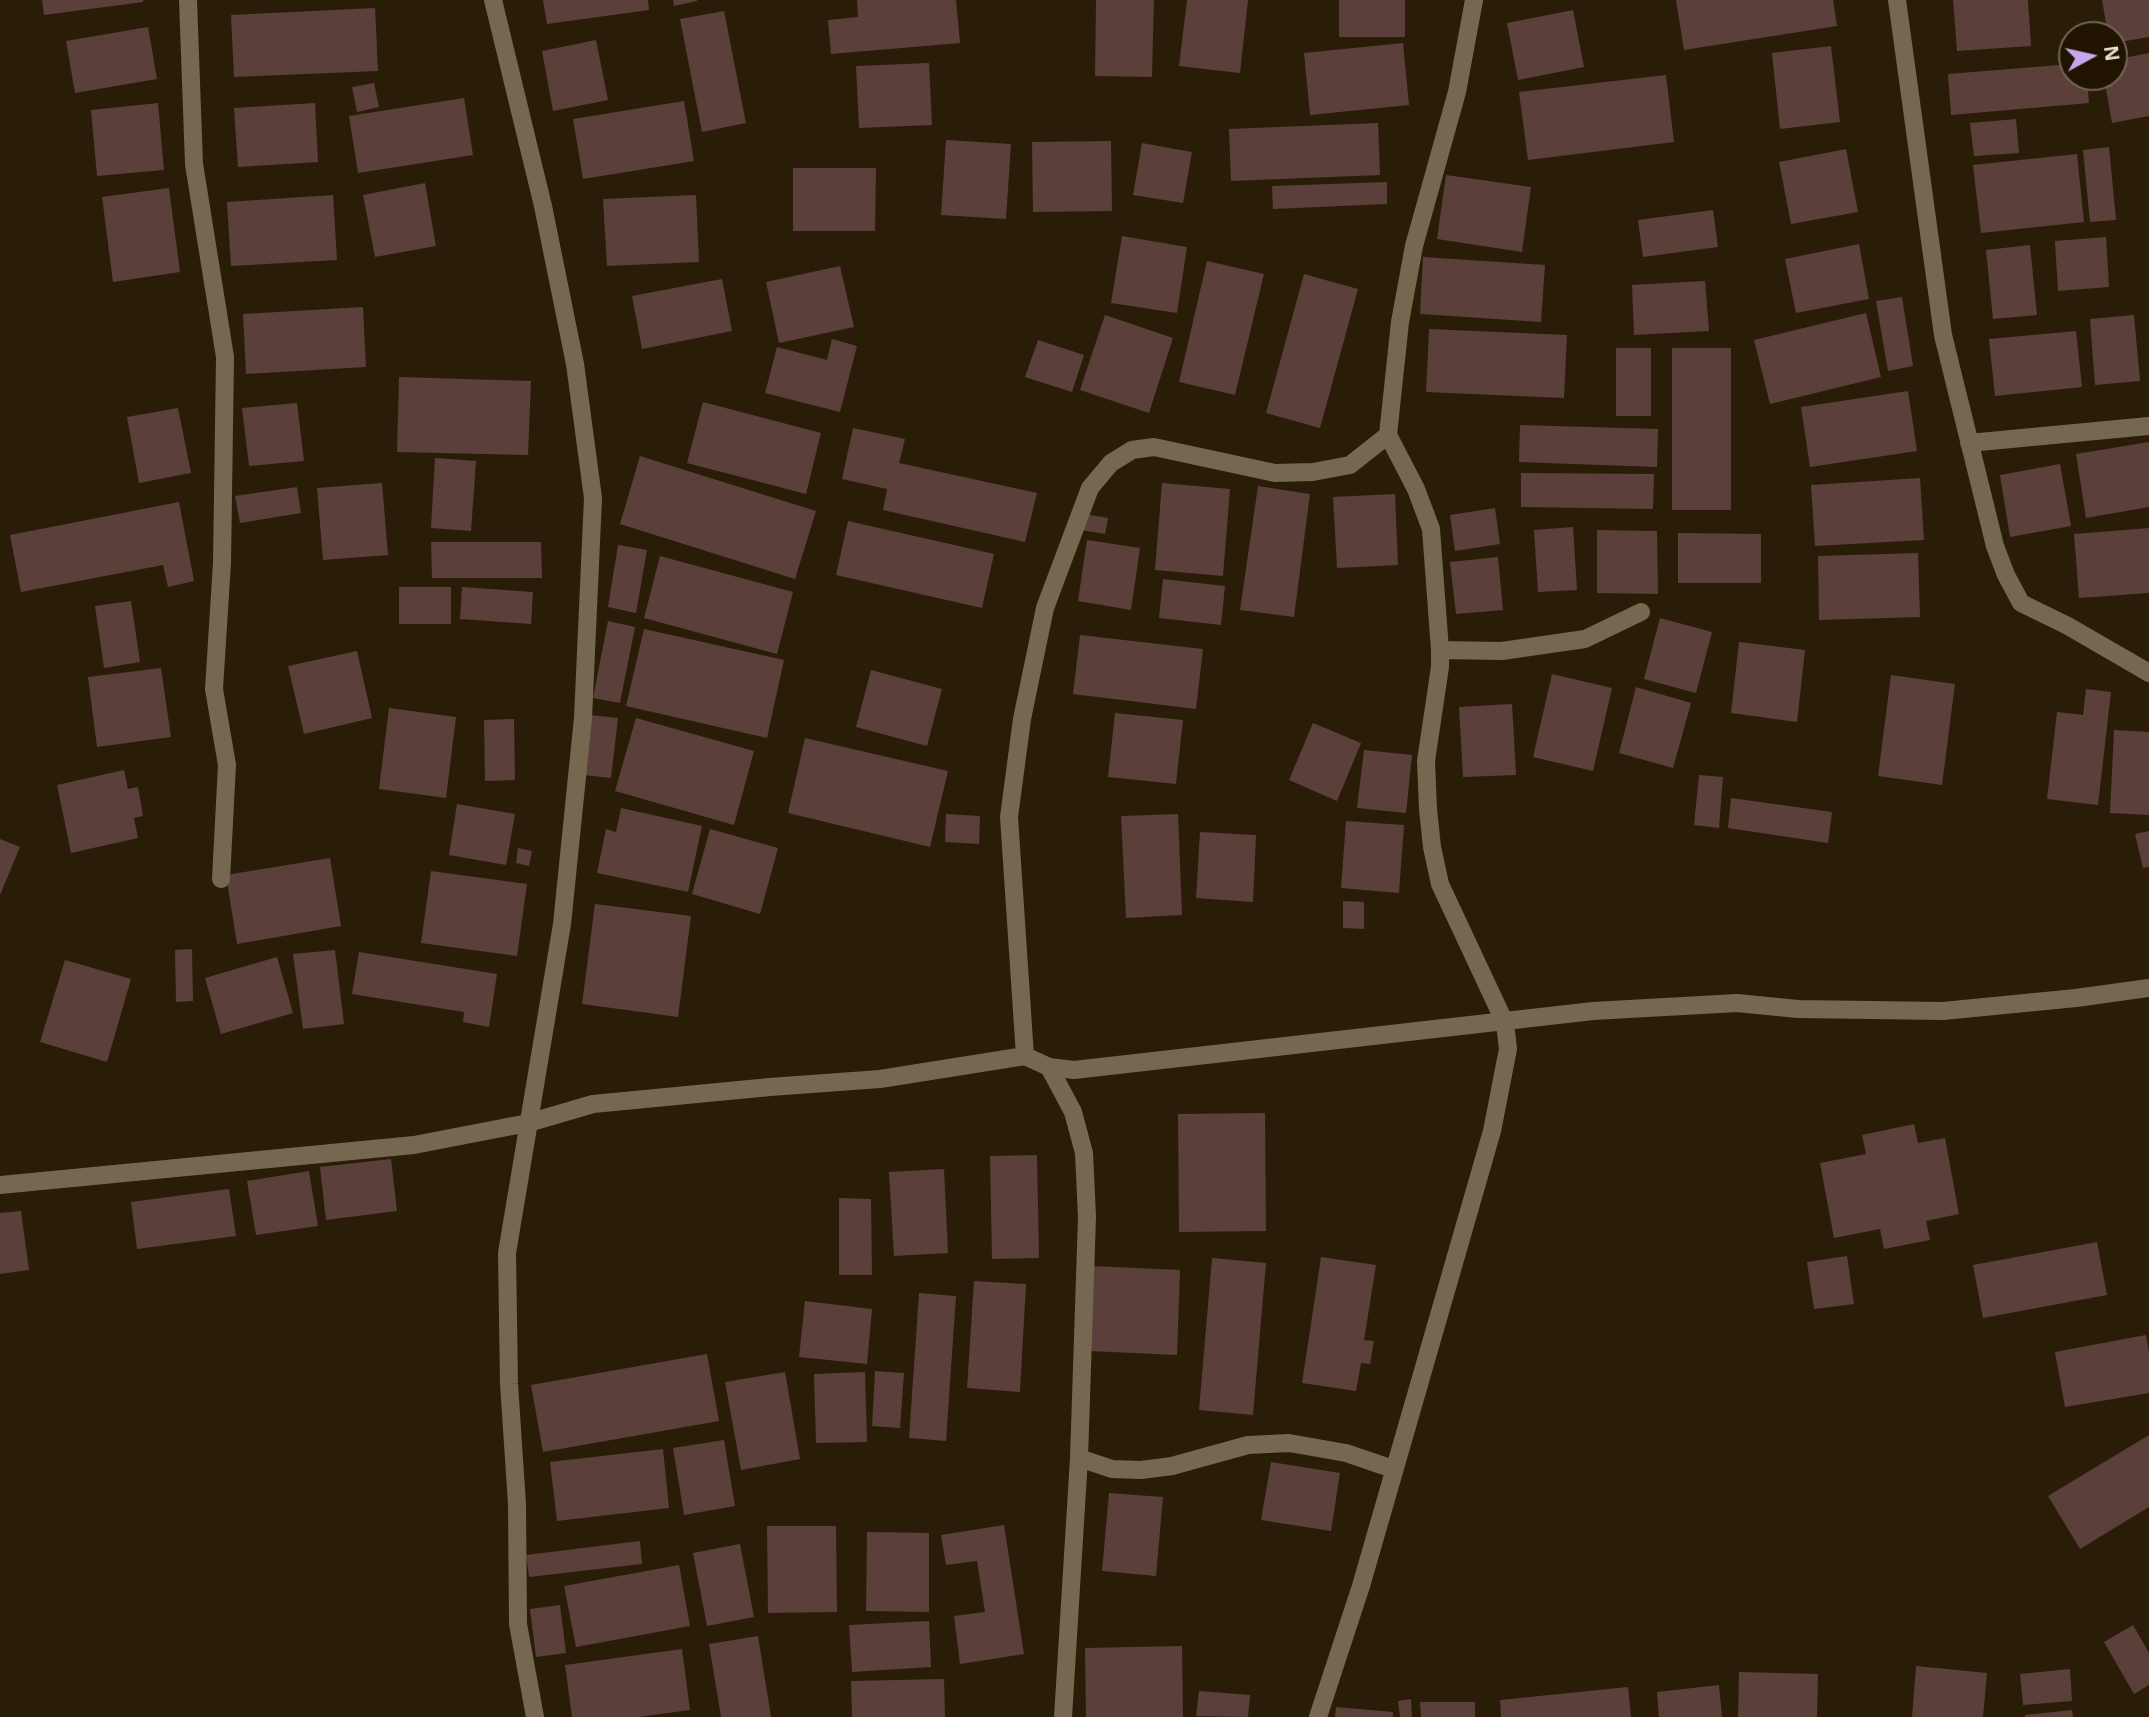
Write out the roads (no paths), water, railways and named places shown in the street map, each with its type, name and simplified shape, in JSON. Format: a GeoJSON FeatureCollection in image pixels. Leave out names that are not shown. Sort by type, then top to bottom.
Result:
{"type":"FeatureCollection","features":[{"type":"Feature","properties":{"kind":"street"},"geometry":{"type":"LineString","coordinates":[[188,0],[194,164],[225,357],[222,563],[214,689],[227,765],[221,879]]}},
{"type":"Feature","properties":{"kind":"street"},"geometry":{"type":"LineString","coordinates":[[493,0],[543,206],[573,351],[593,498],[583,718],[562,924],[507,1253],[519,1624],[535,1717]]}},
{"type":"Feature","properties":{"kind":"street"},"geometry":{"type":"LineString","coordinates":[[1318,1717],[1361,1586],[1492,1131],[1508,1049],[1505,1023],[1440,884],[1432,847],[1426,761],[1440,667],[1440,650],[1431,529],[1416,489],[1388,435],[1400,321],[1414,246],[1457,92],[1474,0]]}},
{"type":"Feature","properties":{"kind":"street"},"geometry":{"type":"LineString","coordinates":[[1897,0],[1943,335],[1995,546],[2021,603],[2068,626],[2149,673]]}},
{"type":"Feature","properties":{"kind":"street"},"geometry":{"type":"LineString","coordinates":[[1969,443],[2149,426]]}},
{"type":"Feature","properties":{"kind":"street"},"geometry":{"type":"LineString","coordinates":[[1025,1056],[1009,817],[1022,719],[1045,608],[1090,488],[1111,463],[1132,450],[1154,447],[1275,473],[1313,472],[1350,465],[1388,435]]}},
{"type":"Feature","properties":{"kind":"street"},"geometry":{"type":"LineString","coordinates":[[1440,650],[1502,651],[1585,639],[1641,612]]}},
{"type":"Feature","properties":{"kind":"street"},"geometry":{"type":"LineString","coordinates":[[0,1185],[414,1145],[528,1123],[593,1104],[880,1079],[1025,1056],[1049,1067],[1074,1070],[1593,1011],[1737,1003],[1798,1009],[1942,1011],[2149,988]]}},
{"type":"Feature","properties":{"kind":"street"},"geometry":{"type":"LineString","coordinates":[[1049,1067],[1073,1112],[1084,1153],[1087,1217],[1079,1458],[1063,1717]]}},
{"type":"Feature","properties":{"kind":"street"},"geometry":{"type":"LineString","coordinates":[[1079,1458],[1112,1469],[1141,1470],[1172,1466],[1248,1445],[1289,1443],[1346,1453],[1393,1469]]}}]}
